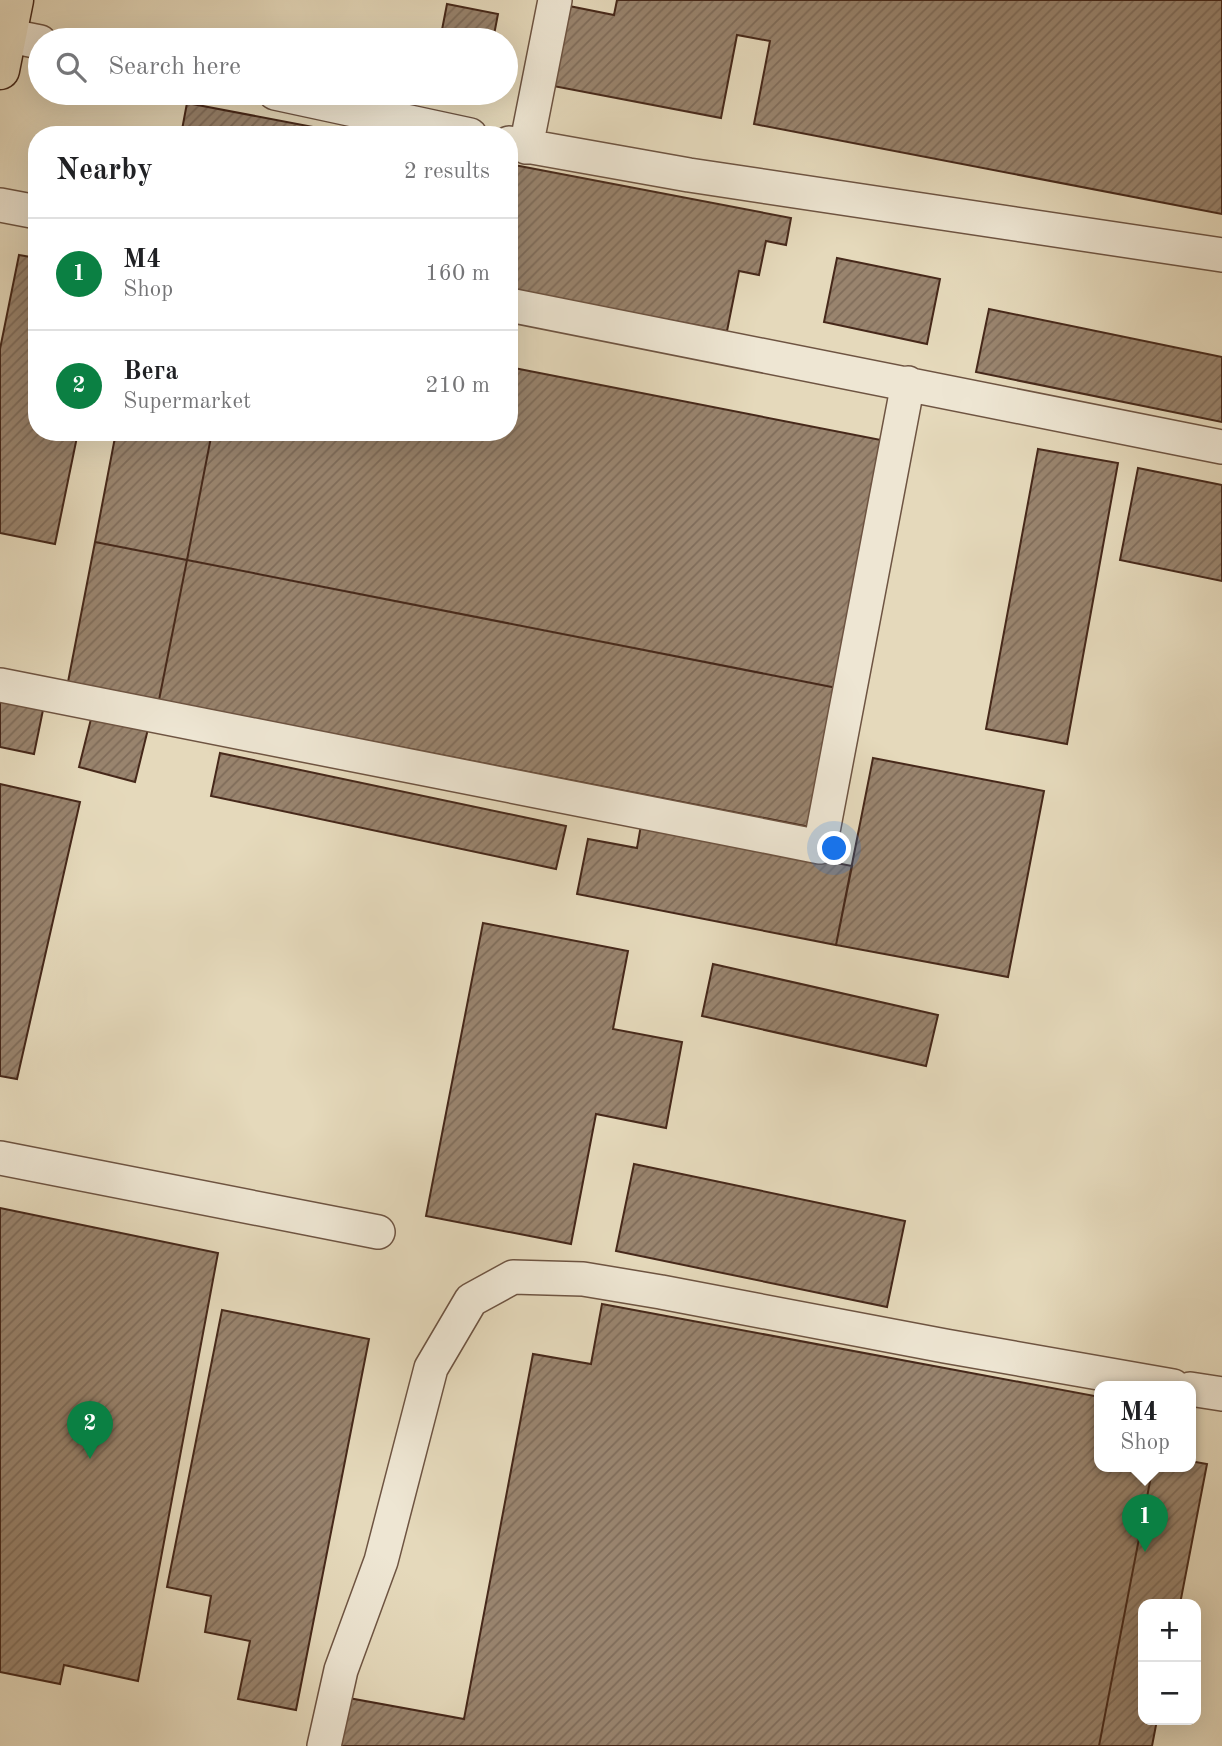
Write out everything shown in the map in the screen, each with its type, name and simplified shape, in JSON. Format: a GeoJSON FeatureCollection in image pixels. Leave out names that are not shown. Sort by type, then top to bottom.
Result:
{"type":"FeatureCollection","features":[{"type":"Feature","properties":{"kind":"lane"},"geometry":{"type":"LineString","coordinates":[[555,0],[518,145],[689,175],[1222,255]]}},
{"type":"Feature","properties":{"kind":"lane"},"geometry":{"type":"LineString","coordinates":[[331,105],[428,126]]}},
{"type":"Feature","properties":{"kind":"lane"},"geometry":{"type":"LineString","coordinates":[[0,205],[28,210]]}},
{"type":"Feature","properties":{"kind":"lane"},"geometry":{"type":"LineString","coordinates":[[518,307],[1222,447]]}},
{"type":"Feature","properties":{"kind":"lane"},"geometry":{"type":"LineString","coordinates":[[0,685],[820,847],[908,383]]}},
{"type":"Feature","properties":{"kind":"lane"},"geometry":{"type":"LineString","coordinates":[[0,1158],[378,1232]]}},
{"type":"Feature","properties":{"kind":"lane"},"geometry":{"type":"LineString","coordinates":[[324,1746],[341,1670],[381,1561],[431,1368],[471,1300],[513,1277],[583,1279],[1144,1381]]}},
{"type":"Feature","properties":{"kind":"lane"},"geometry":{"type":"LineString","coordinates":[[1196,1390],[1222,1394]]}},
{"type":"Feature","properties":{"kind":"building"},"geometry":{"type":"Polygon","coordinates":[[[617,0],[1222,0],[1222,214],[754,124],[770,41],[737,35],[721,118],[548,85],[564,5],[614,15],[617,0]]]}},
{"type":"Feature","properties":{"kind":"building"},"geometry":{"type":"Polygon","coordinates":[[[447,4],[498,14],[495,28],[442,28],[447,4]]]}},
{"type":"Feature","properties":{"kind":"building"},"geometry":{"type":"Polygon","coordinates":[[[187,105],[198,105],[308,126],[183,126],[187,105]]]}},
{"type":"Feature","properties":{"kind":"building"},"geometry":{"type":"Polygon","coordinates":[[[518,166],[791,218],[786,245],[766,241],[759,275],[739,271],[727,331],[518,292],[518,166]]]}},
{"type":"Feature","properties":{"kind":"building"},"geometry":{"type":"Polygon","coordinates":[[[19,255],[28,256],[28,441],[76,441],[55,544],[0,533],[0,349],[19,255]]]}},
{"type":"Feature","properties":{"kind":"building"},"geometry":{"type":"Polygon","coordinates":[[[837,258],[940,279],[927,344],[824,322],[837,258]]]}},
{"type":"Feature","properties":{"kind":"building"},"geometry":{"type":"Polygon","coordinates":[[[989,309],[1222,357],[1222,422],[976,372],[989,309]]]}},
{"type":"Feature","properties":{"kind":"building"},"geometry":{"type":"Polygon","coordinates":[[[518,369],[886,441],[837,688],[187,560],[210,441],[518,441],[518,369]]]}},
{"type":"Feature","properties":{"kind":"building"},"geometry":{"type":"Polygon","coordinates":[[[114,441],[210,441],[187,560],[95,542],[114,441]]]}},
{"type":"Feature","properties":{"kind":"building"},"geometry":{"type":"Polygon","coordinates":[[[1038,449],[1118,463],[1067,744],[986,729],[1038,449]]]}},
{"type":"Feature","properties":{"kind":"building"},"geometry":{"type":"Polygon","coordinates":[[[1138,468],[1222,485],[1222,581],[1120,560],[1138,468]]]}},
{"type":"Feature","properties":{"kind":"building"},"geometry":{"type":"Polygon","coordinates":[[[95,542],[187,560],[159,700],[68,682],[95,542]]]}},
{"type":"Feature","properties":{"kind":"building"},"geometry":{"type":"Polygon","coordinates":[[[187,560],[837,688],[810,827],[159,700],[187,560]]]}},
{"type":"Feature","properties":{"kind":"building"},"geometry":{"type":"Polygon","coordinates":[[[0,701],[43,710],[34,754],[0,747],[0,701]]]}},
{"type":"Feature","properties":{"kind":"building"},"geometry":{"type":"Polygon","coordinates":[[[92,715],[148,729],[135,782],[79,767],[92,715]]]}},
{"type":"Feature","properties":{"kind":"building"},"geometry":{"type":"Polygon","coordinates":[[[220,753],[566,826],[556,869],[211,796],[220,753]]]}},
{"type":"Feature","properties":{"kind":"building"},"geometry":{"type":"Polygon","coordinates":[[[873,758],[1044,791],[1008,977],[836,945],[873,758]]]}},
{"type":"Feature","properties":{"kind":"building"},"geometry":{"type":"Polygon","coordinates":[[[0,784],[80,802],[17,1079],[0,1076],[0,784]]]}},
{"type":"Feature","properties":{"kind":"building"},"geometry":{"type":"Polygon","coordinates":[[[641,825],[852,866],[836,945],[577,894],[588,839],[637,848],[641,825]]]}},
{"type":"Feature","properties":{"kind":"building"},"geometry":{"type":"Polygon","coordinates":[[[483,923],[628,951],[613,1029],[682,1042],[666,1128],[596,1114],[571,1244],[426,1216],[483,923]]]}},
{"type":"Feature","properties":{"kind":"building"},"geometry":{"type":"Polygon","coordinates":[[[713,964],[938,1015],[926,1066],[702,1016],[713,964]]]}},
{"type":"Feature","properties":{"kind":"building"},"geometry":{"type":"Polygon","coordinates":[[[634,1164],[905,1221],[887,1307],[616,1251],[634,1164]]]}},
{"type":"Feature","properties":{"kind":"building"},"geometry":{"type":"Polygon","coordinates":[[[0,1208],[218,1253],[138,1681],[64,1665],[60,1684],[0,1672],[0,1208]]]}},
{"type":"Feature","properties":{"kind":"building"},"geometry":{"type":"Polygon","coordinates":[[[602,1304],[1094,1396],[1094,1472],[1152,1472],[1099,1746],[334,1746],[343,1697],[464,1719],[533,1354],[591,1364],[602,1304]]]}},
{"type":"Feature","properties":{"kind":"building"},"geometry":{"type":"Polygon","coordinates":[[[222,1310],[369,1339],[296,1710],[238,1699],[250,1641],[205,1632],[211,1596],[167,1587],[222,1310]]]}},
{"type":"Feature","properties":{"kind":"building"},"geometry":{"type":"Polygon","coordinates":[[[1196,1462],[1207,1464],[1181,1599],[1138,1599],[1138,1725],[1156,1725],[1152,1746],[1099,1746],[1152,1472],[1196,1472],[1196,1462]]]}},
{"type":"Feature","properties":{"kind":"place","name":"Вега"},"geometry":{"type":"Point","coordinates":[90,1459]}},
{"type":"Feature","properties":{"kind":"place","name":"М4"},"geometry":{"type":"Point","coordinates":[1145,1552]}}]}
